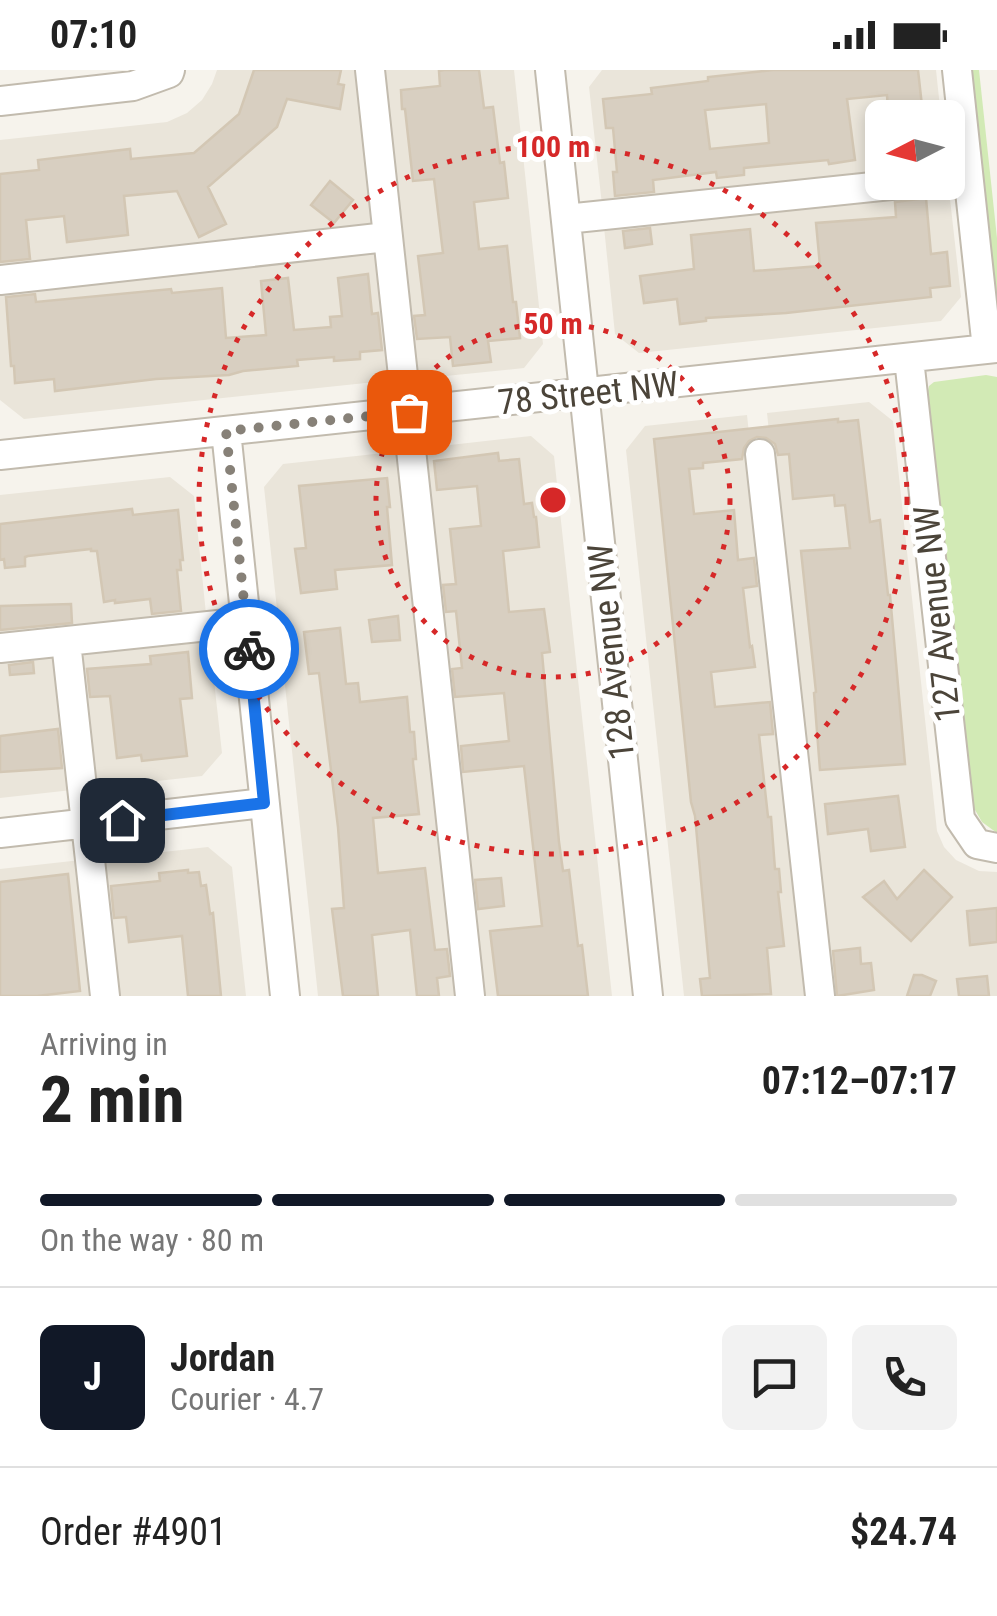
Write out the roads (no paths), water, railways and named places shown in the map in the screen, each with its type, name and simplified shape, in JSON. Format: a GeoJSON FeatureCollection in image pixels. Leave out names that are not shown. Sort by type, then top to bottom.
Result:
{"type":"FeatureCollection","features":[{"type":"Feature","properties":{"kind":"street"},"geometry":{"type":"LineString","coordinates":[[370,70],[470,996]]}},
{"type":"Feature","properties":{"kind":"street","name":"128 Avenue NW"},"geometry":{"type":"LineString","coordinates":[[550,70],[648,996]]}},
{"type":"Feature","properties":{"kind":"street"},"geometry":{"type":"LineString","coordinates":[[957,70],[957,100]]}},
{"type":"Feature","properties":{"kind":"street"},"geometry":{"type":"LineString","coordinates":[[0,101],[133,86],[170,71]]}},
{"type":"Feature","properties":{"kind":"street"},"geometry":{"type":"LineString","coordinates":[[566,219],[865,188]]}},
{"type":"Feature","properties":{"kind":"street"},"geometry":{"type":"LineString","coordinates":[[962,200],[992,349]]}},
{"type":"Feature","properties":{"kind":"street"},"geometry":{"type":"LineString","coordinates":[[0,280],[387,237]]}},
{"type":"Feature","properties":{"kind":"street","name":"78 Street NW"},"geometry":{"type":"LineString","coordinates":[[0,455],[992,349]]}},
{"type":"Feature","properties":{"kind":"street","name":"127 Avenue NW"},"geometry":{"type":"LineString","coordinates":[[909,359],[960,819],[977,844],[997,848]]}},
{"type":"Feature","properties":{"kind":"street"},"geometry":{"type":"LineString","coordinates":[[226,431],[284,996]]}},
{"type":"Feature","properties":{"kind":"street"},"geometry":{"type":"LineString","coordinates":[[760,454],[820,996]]}},
{"type":"Feature","properties":{"kind":"street"},"geometry":{"type":"LineString","coordinates":[[0,648],[246,622]]}},
{"type":"Feature","properties":{"kind":"street"},"geometry":{"type":"LineString","coordinates":[[66,642],[105,996]]}},
{"type":"Feature","properties":{"kind":"street"},"geometry":{"type":"LineString","coordinates":[[0,833],[264,803]]}}]}
